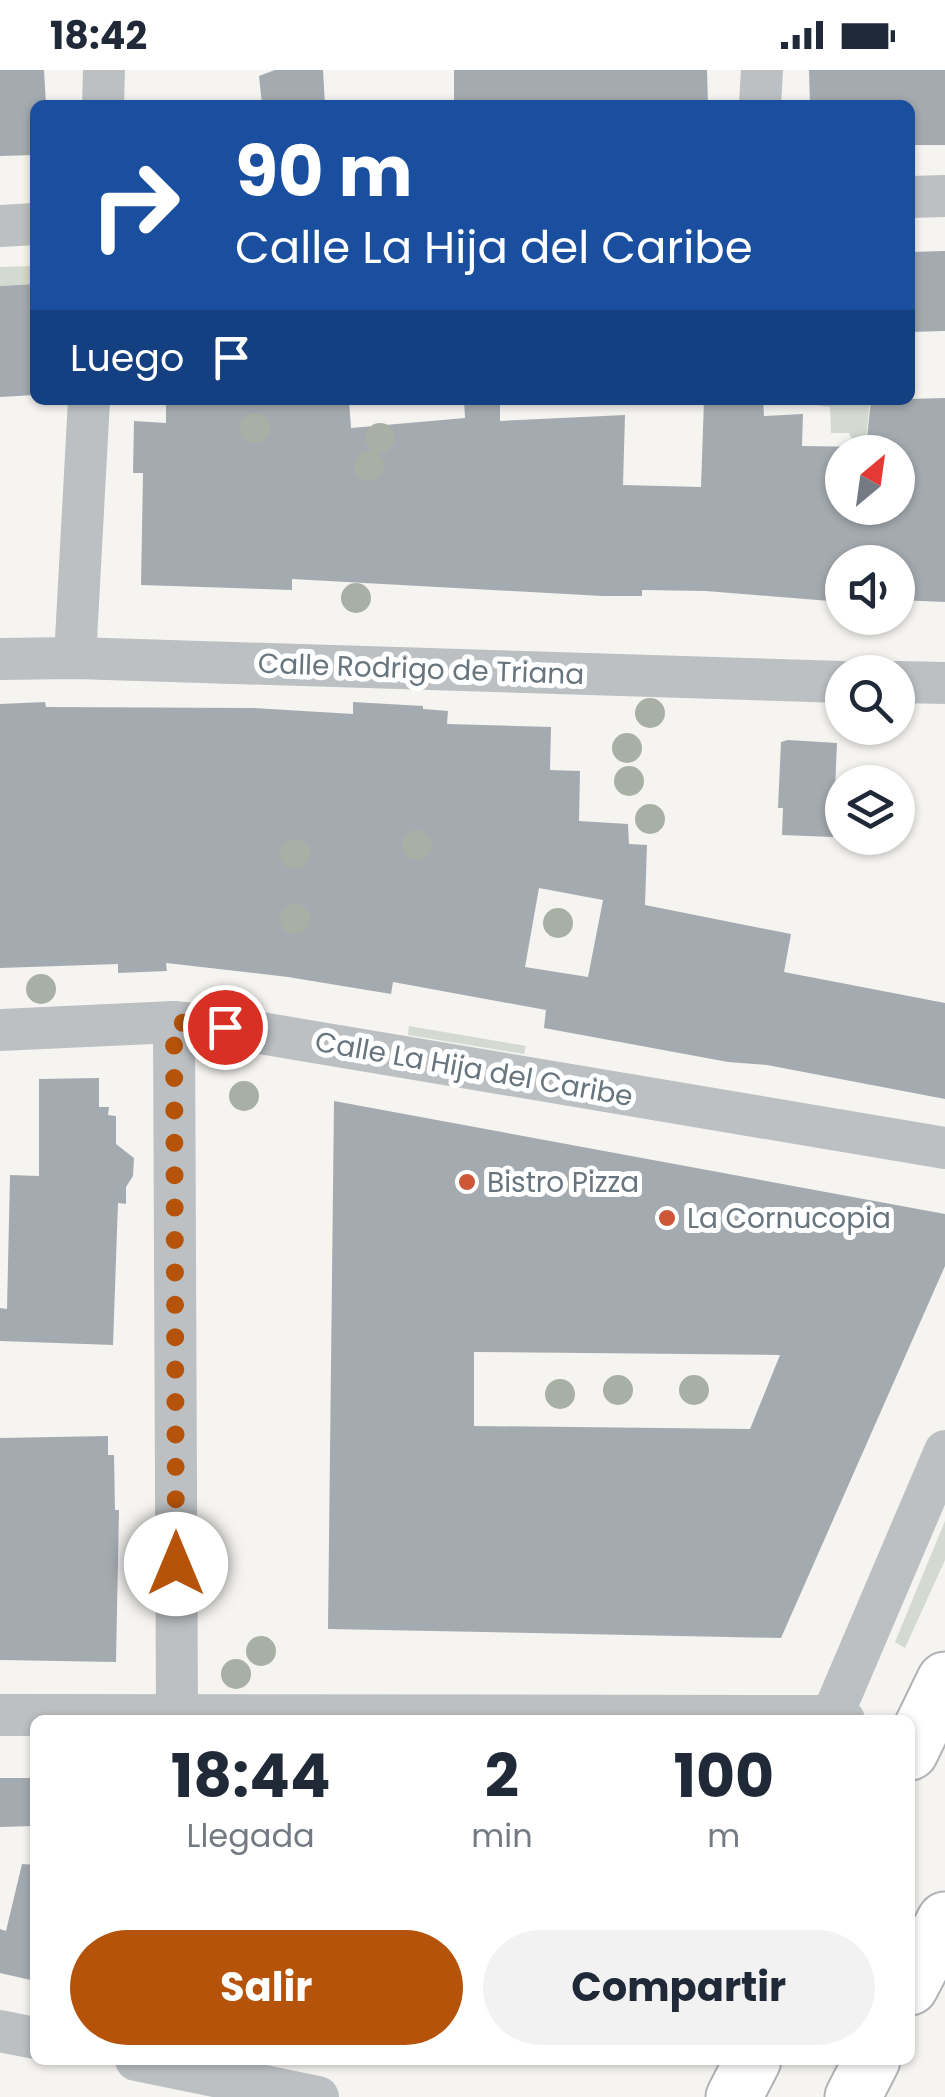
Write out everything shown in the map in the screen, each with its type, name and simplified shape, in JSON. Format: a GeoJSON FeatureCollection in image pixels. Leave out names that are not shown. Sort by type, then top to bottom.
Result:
{"type":"FeatureCollection","features":[{"type":"Feature","properties":{"kind":"main road"},"geometry":{"type":"LineString","coordinates":[[915,1739],[945,1680]]}},
{"type":"Feature","properties":{"kind":"main road"},"geometry":{"type":"LineString","coordinates":[[915,1977],[945,1920]]}},
{"type":"Feature","properties":{"kind":"main road"},"geometry":{"type":"LineString","coordinates":[[734,2097],[750,2065]]}},
{"type":"Feature","properties":{"kind":"main road"},"geometry":{"type":"LineString","coordinates":[[853,2097],[869,2065]]}},
{"type":"Feature","properties":{"kind":"street"},"geometry":{"type":"LineString","coordinates":[[103,100],[104,70]]}},
{"type":"Feature","properties":{"kind":"street"},"geometry":{"type":"LineString","coordinates":[[760,100],[762,70]]}},
{"type":"Feature","properties":{"kind":"street"},"geometry":{"type":"LineString","coordinates":[[915,197],[945,196]]}},
{"type":"Feature","properties":{"kind":"street"},"geometry":{"type":"LineString","coordinates":[[0,226],[30,224]]}},
{"type":"Feature","properties":{"kind":"street"},"geometry":{"type":"LineString","coordinates":[[75,658],[89,405]]}},
{"type":"Feature","properties":{"kind":"street","name":"Calle Rodrigo de Triana"},"geometry":{"type":"LineString","coordinates":[[0,659],[75,658],[825,681]]}},
{"type":"Feature","properties":{"kind":"street"},"geometry":{"type":"LineString","coordinates":[[915,682],[945,683]]}},
{"type":"Feature","properties":{"kind":"street"},"geometry":{"type":"LineString","coordinates":[[174,1022],[177,1715]]}},
{"type":"Feature","properties":{"kind":"street","name":"Calle La Hija del Caribe"},"geometry":{"type":"LineString","coordinates":[[0,1030],[174,1022],[225,1027],[945,1148]]}},
{"type":"Feature","properties":{"kind":"street"},"geometry":{"type":"LineString","coordinates":[[839,1715],[945,1452]]}},
{"type":"Feature","properties":{"kind":"street"},"geometry":{"type":"LineString","coordinates":[[0,1715],[30,1715]]}},
{"type":"Feature","properties":{"kind":"street"},"geometry":{"type":"LineString","coordinates":[[0,2031],[30,2037]]}},
{"type":"Feature","properties":{"kind":"street"},"geometry":{"type":"LineString","coordinates":[[161,2065],[318,2097]]}},
{"type":"Feature","properties":{"kind":"shaded area"},"geometry":{"type":"Polygon","coordinates":[[[30,266],[30,284],[0,286],[0,267],[30,266]]]}},
{"type":"Feature","properties":{"kind":"shaded area"},"geometry":{"type":"Polygon","coordinates":[[[815,405],[870,405],[866,435],[831,433],[830,407],[815,405]]]}},
{"type":"Feature","properties":{"kind":"shaded area"},"geometry":{"type":"Polygon","coordinates":[[[409,1026],[526,1046],[524,1054],[408,1035],[409,1026]]]}},
{"type":"Feature","properties":{"kind":"shaded area"},"geometry":{"type":"Polygon","coordinates":[[[945,1521],[945,1560],[905,1648],[895,1642],[945,1521]]]}},
{"type":"Feature","properties":{"kind":"building"},"geometry":{"type":"Polygon","coordinates":[[[0,70],[44,70],[46,100],[30,100],[30,155],[0,156],[0,70]]]}},
{"type":"Feature","properties":{"kind":"building"},"geometry":{"type":"Polygon","coordinates":[[[275,70],[323,70],[325,100],[261,100],[259,76],[275,70]]]}},
{"type":"Feature","properties":{"kind":"building"},"geometry":{"type":"Polygon","coordinates":[[[454,70],[707,70],[708,100],[454,100],[454,70]]]}},
{"type":"Feature","properties":{"kind":"building"},"geometry":{"type":"Polygon","coordinates":[[[809,70],[945,70],[945,145],[915,145],[915,100],[810,100],[809,70]]]}},
{"type":"Feature","properties":{"kind":"building"},"geometry":{"type":"Polygon","coordinates":[[[945,251],[945,331],[915,332],[915,252],[945,251]]]}},
{"type":"Feature","properties":{"kind":"building"},"geometry":{"type":"Polygon","coordinates":[[[30,284],[30,395],[0,397],[0,286],[30,284]]]}},
{"type":"Feature","properties":{"kind":"building"},"geometry":{"type":"Polygon","coordinates":[[[945,398],[945,602],[915,601],[915,545],[825,545],[825,601],[706,591],[642,590],[642,596],[602,596],[292,579],[292,590],[141,585],[143,473],[133,473],[134,421],[166,423],[166,405],[349,405],[351,428],[465,418],[464,405],[500,405],[500,421],[625,415],[623,485],[701,487],[704,405],[763,405],[764,416],[803,414],[802,446],[825,446],[825,525],[915,525],[915,435],[867,435],[870,405],[915,405],[915,399],[945,398]]]}},
{"type":"Feature","properties":{"kind":"building"},"geometry":{"type":"Polygon","coordinates":[[[45,702],[46,707],[254,708],[353,714],[353,702],[448,711],[447,724],[551,727],[550,770],[580,771],[579,821],[628,824],[629,844],[647,845],[645,905],[791,934],[784,972],[945,1003],[945,1099],[544,1028],[546,1010],[393,982],[391,994],[166,963],[167,971],[118,973],[118,964],[0,968],[0,704],[45,702]],[[539,888],[525,967],[588,977],[603,900],[539,888]]]}},
{"type":"Feature","properties":{"kind":"building"},"geometry":{"type":"Polygon","coordinates":[[[781,742],[837,745],[836,765],[825,765],[825,837],[782,835],[783,808],[778,808],[781,742]]]}},
{"type":"Feature","properties":{"kind":"building"},"geometry":{"type":"Polygon","coordinates":[[[99,1078],[99,1107],[109,1107],[108,1115],[116,1116],[116,1144],[134,1158],[126,1204],[118,1203],[113,1345],[0,1341],[0,1308],[7,1309],[10,1175],[39,1176],[39,1079],[99,1078]]]}},
{"type":"Feature","properties":{"kind":"building"},"geometry":{"type":"Polygon","coordinates":[[[334,1101],[945,1214],[945,1266],[781,1638],[328,1629],[334,1101]],[[474,1352],[474,1426],[750,1429],[780,1355],[474,1352]]]}},
{"type":"Feature","properties":{"kind":"building"},"geometry":{"type":"Polygon","coordinates":[[[108,1436],[108,1455],[114,1455],[115,1510],[119,1510],[116,1662],[0,1660],[0,1438],[108,1436]]]}},
{"type":"Feature","properties":{"kind":"building"},"geometry":{"type":"Polygon","coordinates":[[[0,1778],[30,1778],[30,1826],[0,1827],[0,1778]]]}},
{"type":"Feature","properties":{"kind":"building"},"geometry":{"type":"Polygon","coordinates":[[[22,1864],[30,1865],[30,1980],[0,1973],[0,1929],[6,1931],[22,1864]]]}},
{"type":"Feature","properties":{"kind":"place","name":"Bistro Pizza"},"geometry":{"type":"Point","coordinates":[467,1182]}},
{"type":"Feature","properties":{"kind":"place","name":"La Cornucopia"},"geometry":{"type":"Point","coordinates":[667,1218]}},
{"type":"Feature","properties":{"kind":"route"},"geometry":{"type":"LineString","coordinates":[[176,1564],[174,1022],[225,1027]]}}]}
